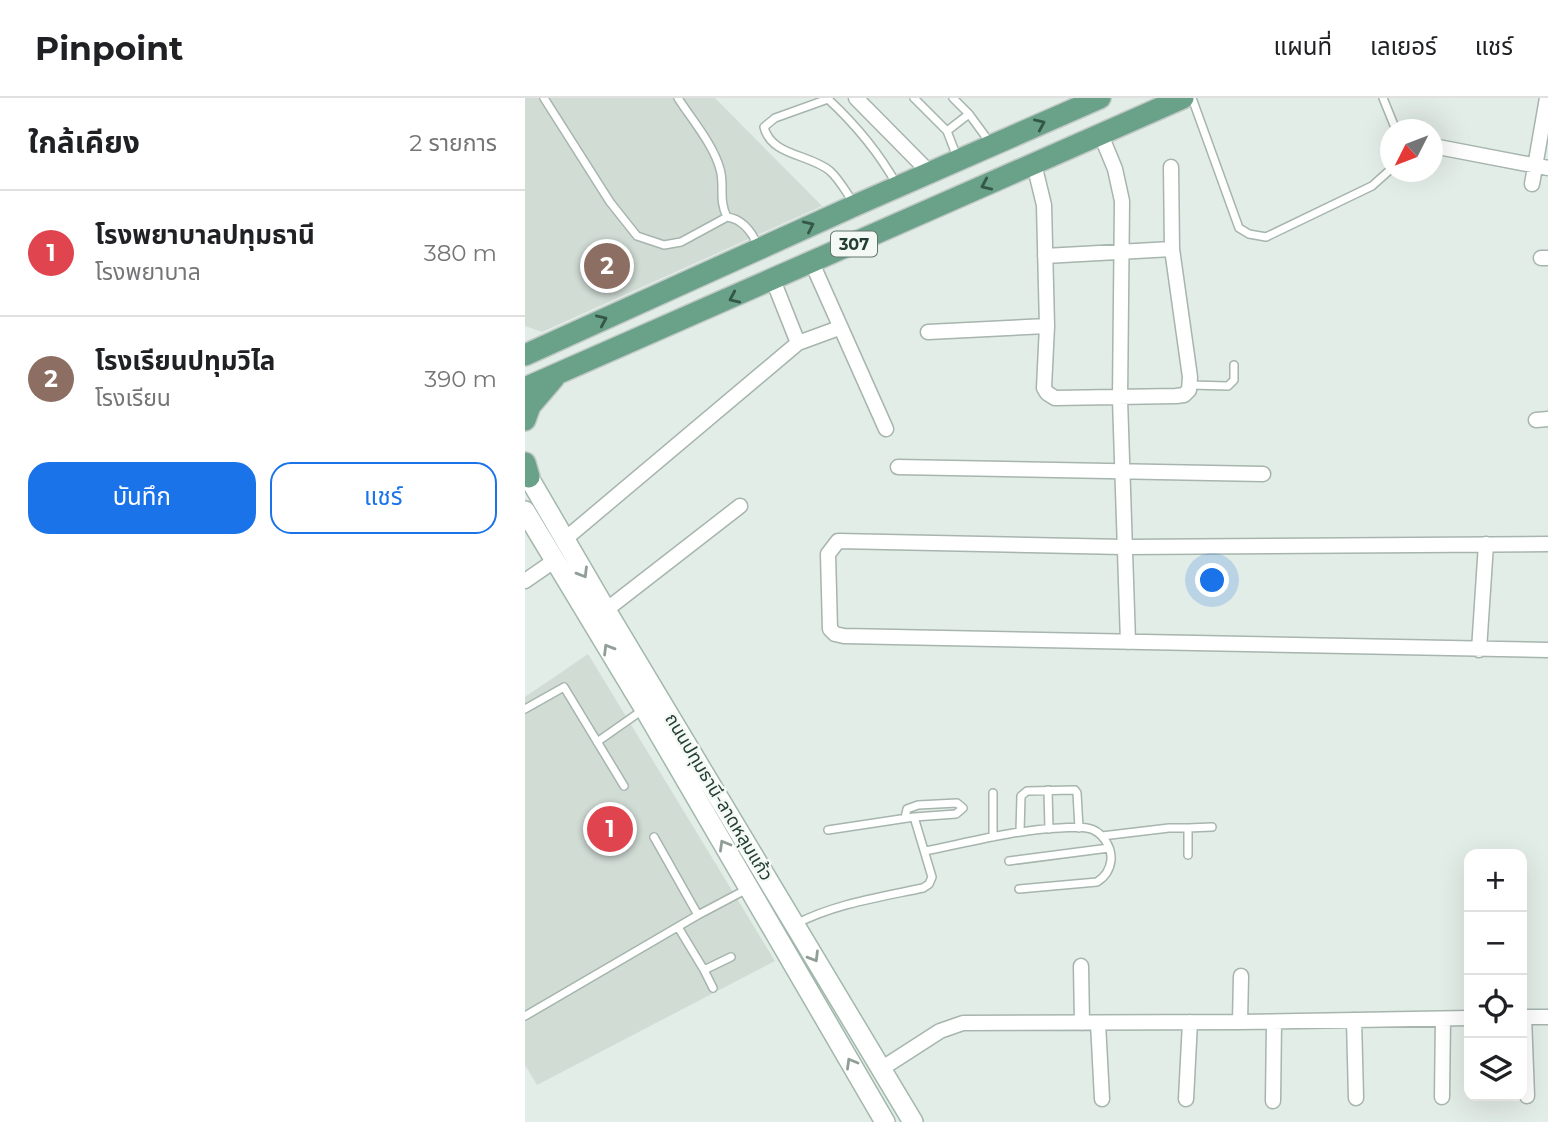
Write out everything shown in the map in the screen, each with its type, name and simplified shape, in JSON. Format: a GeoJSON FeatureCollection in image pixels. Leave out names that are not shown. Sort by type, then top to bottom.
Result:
{"type":"FeatureCollection","features":[{"type":"Feature","properties":{"kind":"main road","name":"307"},"geometry":{"type":"LineString","coordinates":[[530,350],[1100,98]]}},
{"type":"Feature","properties":{"kind":"main road","name":"307"},"geometry":{"type":"LineString","coordinates":[[525,388],[1183,98]]}},
{"type":"Feature","properties":{"kind":"main road"},"geometry":{"type":"LineString","coordinates":[[525,420],[530,406],[556,376]]}},
{"type":"Feature","properties":{"kind":"main road","name":"ถนนปทุมธานี-ลาดหลุมแก้ว"},"geometry":{"type":"LineString","coordinates":[[526,470],[564,540],[913,1122]]}},
{"type":"Feature","properties":{"kind":"main road","name":"ถนนปทุมธานี-ลาดหลุมแก้ว"},"geometry":{"type":"LineString","coordinates":[[525,512],[644,708],[885,1122]]}},
{"type":"Feature","properties":{"kind":"street"},"geometry":{"type":"LineString","coordinates":[[856,98],[930,173]]}},
{"type":"Feature","properties":{"kind":"street"},"geometry":{"type":"LineString","coordinates":[[1532,184],[1541,167],[1547,98]]}},
{"type":"Feature","properties":{"kind":"street"},"geometry":{"type":"LineString","coordinates":[[1101,135],[1115,169],[1122,201],[1121,398],[1128,642]]}},
{"type":"Feature","properties":{"kind":"street"},"geometry":{"type":"LineString","coordinates":[[1443,148],[1541,167]]}},
{"type":"Feature","properties":{"kind":"street"},"geometry":{"type":"LineString","coordinates":[[1034,164],[1044,205],[1047,326],[1044,388],[1055,397],[1184,396],[1190,385],[1172,249],[1171,167]]}},
{"type":"Feature","properties":{"kind":"street"},"geometry":{"type":"LineString","coordinates":[[1045,256],[1172,249]]}},
{"type":"Feature","properties":{"kind":"street"},"geometry":{"type":"LineString","coordinates":[[812,263],[886,429]]}},
{"type":"Feature","properties":{"kind":"street"},"geometry":{"type":"LineString","coordinates":[[773,280],[798,342]]}},
{"type":"Feature","properties":{"kind":"street"},"geometry":{"type":"LineString","coordinates":[[928,332],[1047,326]]}},
{"type":"Feature","properties":{"kind":"street"},"geometry":{"type":"LineString","coordinates":[[564,540],[798,342],[839,328]]}},
{"type":"Feature","properties":{"kind":"street"},"geometry":{"type":"LineString","coordinates":[[898,467],[1263,474]]}},
{"type":"Feature","properties":{"kind":"street"},"geometry":{"type":"LineString","coordinates":[[606,610],[740,506]]}},
{"type":"Feature","properties":{"kind":"street"},"geometry":{"type":"LineString","coordinates":[[1548,544],[1124,547],[838,541],[828,554],[830,629],[843,636],[1548,650]]}},
{"type":"Feature","properties":{"kind":"street"},"geometry":{"type":"LineString","coordinates":[[1479,650],[1486,544]]}},
{"type":"Feature","properties":{"kind":"street"},"geometry":{"type":"LineString","coordinates":[[525,580],[554,561]]}},
{"type":"Feature","properties":{"kind":"street"},"geometry":{"type":"LineString","coordinates":[[1081,966],[1082,1023]]}},
{"type":"Feature","properties":{"kind":"street"},"geometry":{"type":"LineString","coordinates":[[1240,1023],[1241,976]]}},
{"type":"Feature","properties":{"kind":"street"},"geometry":{"type":"LineString","coordinates":[[1527,1017],[1548,1017]]}},
{"type":"Feature","properties":{"kind":"street"},"geometry":{"type":"LineString","coordinates":[[881,1069],[940,1031],[963,1023],[1240,1023],[1464,1018]]}},
{"type":"Feature","properties":{"kind":"street"},"geometry":{"type":"LineString","coordinates":[[1442,1097],[1443,1019]]}},
{"type":"Feature","properties":{"kind":"street"},"geometry":{"type":"LineString","coordinates":[[1354,1020],[1356,1098]]}},
{"type":"Feature","properties":{"kind":"street"},"geometry":{"type":"LineString","coordinates":[[1273,1101],[1274,1022]]}},
{"type":"Feature","properties":{"kind":"street"},"geometry":{"type":"LineString","coordinates":[[1098,1023],[1102,1099]]}},
{"type":"Feature","properties":{"kind":"street"},"geometry":{"type":"LineString","coordinates":[[1186,1099],[1191,1023]]}},
{"type":"Feature","properties":{"kind":"lane"},"geometry":{"type":"LineString","coordinates":[[544,98],[610,202],[637,236],[664,245],[681,242],[727,217],[734,218],[749,229],[759,250]]}},
{"type":"Feature","properties":{"kind":"lane"},"geometry":{"type":"LineString","coordinates":[[678,98],[716,156],[722,173],[721,206],[727,217]]}},
{"type":"Feature","properties":{"kind":"lane"},"geometry":{"type":"LineString","coordinates":[[914,98],[947,131],[958,161]]}},
{"type":"Feature","properties":{"kind":"lane"},"geometry":{"type":"LineString","coordinates":[[953,98],[969,114],[992,146]]}},
{"type":"Feature","properties":{"kind":"lane"},"geometry":{"type":"LineString","coordinates":[[1192,98],[1238,228],[1249,234],[1266,237],[1346,200],[1380,179]]}},
{"type":"Feature","properties":{"kind":"lane"},"geometry":{"type":"LineString","coordinates":[[1383,98],[1392,119]]}},
{"type":"Feature","properties":{"kind":"lane"},"geometry":{"type":"LineString","coordinates":[[856,205],[831,172],[815,161],[781,149],[766,136],[764,127],[775,118],[828,99],[857,126],[898,187]]}},
{"type":"Feature","properties":{"kind":"lane"},"geometry":{"type":"LineString","coordinates":[[947,131],[969,114]]}},
{"type":"Feature","properties":{"kind":"lane"},"geometry":{"type":"LineString","coordinates":[[1190,385],[1228,386],[1234,380],[1234,365]]}},
{"type":"Feature","properties":{"kind":"lane"},"geometry":{"type":"LineString","coordinates":[[525,709],[564,687],[624,786]]}},
{"type":"Feature","properties":{"kind":"lane"},"geometry":{"type":"LineString","coordinates":[[597,742],[644,708]]}},
{"type":"Feature","properties":{"kind":"lane"},"geometry":{"type":"LineString","coordinates":[[1020,831],[1023,793],[1048,790],[1070,789],[1076,792],[1079,828]]}},
{"type":"Feature","properties":{"kind":"lane"},"geometry":{"type":"LineString","coordinates":[[1048,790],[1049,829]]}},
{"type":"Feature","properties":{"kind":"lane"},"geometry":{"type":"LineString","coordinates":[[993,793],[993,837]]}},
{"type":"Feature","properties":{"kind":"lane"},"geometry":{"type":"LineString","coordinates":[[828,830],[905,818],[956,814],[963,808],[957,803],[918,805],[907,809],[905,818]]}},
{"type":"Feature","properties":{"kind":"lane"},"geometry":{"type":"LineString","coordinates":[[796,925],[812,916],[923,888],[929,884],[932,877],[914,817]]}},
{"type":"Feature","properties":{"kind":"lane"},"geometry":{"type":"LineString","coordinates":[[1102,836],[1168,828],[1212,827]]}},
{"type":"Feature","properties":{"kind":"lane"},"geometry":{"type":"LineString","coordinates":[[925,851],[1020,831],[1079,828],[1088,828],[1102,836],[1109,848],[1110,865],[1097,882],[1019,889]]}},
{"type":"Feature","properties":{"kind":"lane"},"geometry":{"type":"LineString","coordinates":[[1188,828],[1188,855]]}},
{"type":"Feature","properties":{"kind":"lane"},"geometry":{"type":"LineString","coordinates":[[654,837],[698,915]]}},
{"type":"Feature","properties":{"kind":"lane"},"geometry":{"type":"LineString","coordinates":[[1009,861],[1109,848]]}},
{"type":"Feature","properties":{"kind":"lane"},"geometry":{"type":"LineString","coordinates":[[525,1016],[698,915],[769,879]]}},
{"type":"Feature","properties":{"kind":"lane"},"geometry":{"type":"LineString","coordinates":[[678,927],[713,988]]}},
{"type":"Feature","properties":{"kind":"lane"},"geometry":{"type":"LineString","coordinates":[[704,970],[731,957]]}},
{"type":"Feature","properties":{"kind":"shaded area"},"geometry":{"type":"Polygon","coordinates":[[[525,98],[715,98],[822,206],[542,332],[525,326],[525,98]]]}},
{"type":"Feature","properties":{"kind":"shaded area"},"geometry":{"type":"Polygon","coordinates":[[[588,654],[775,961],[537,1085],[525,1065],[525,697],[588,654]]]}},
{"type":"Feature","properties":{"kind":"place","name":"โรงเรียนปทุมวิไล"},"geometry":{"type":"Point","coordinates":[607,266]}},
{"type":"Feature","properties":{"kind":"place","name":"โรงพยาบาลปทุมธานี"},"geometry":{"type":"Point","coordinates":[610,829]}}]}
